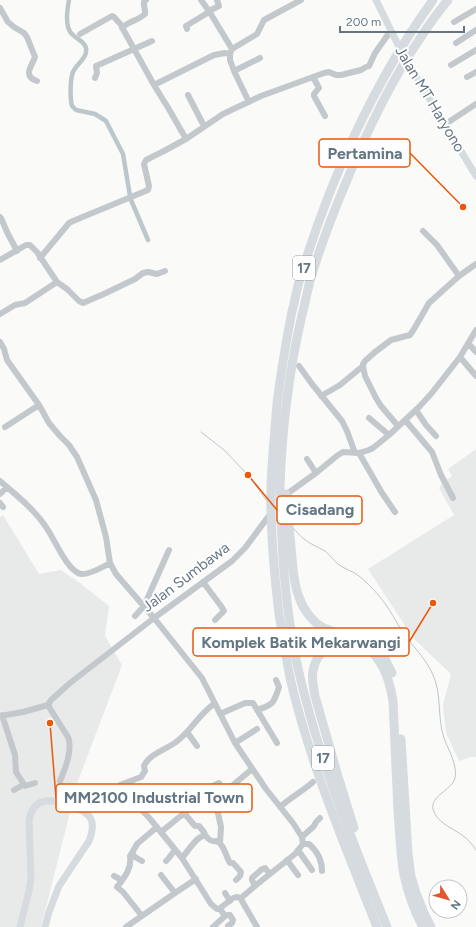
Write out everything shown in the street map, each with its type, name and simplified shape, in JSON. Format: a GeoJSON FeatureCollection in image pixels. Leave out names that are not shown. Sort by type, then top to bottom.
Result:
{"type":"FeatureCollection","features":[{"type":"Feature","properties":{"kind":"highway","name":"17"},"geometry":{"type":"LineString","coordinates":[[387,926],[328,774],[300,678],[292,632],[290,581],[281,532],[279,487],[274,434],[285,344],[298,284],[320,216],[350,145],[369,105],[409,36],[434,0]]}},
{"type":"Feature","properties":{"kind":"highway","name":"17"},"geometry":{"type":"LineString","coordinates":[[377,927],[324,792],[305,736],[291,680],[282,634],[275,583],[272,532],[279,487],[288,387],[295,345],[312,276],[335,206],[379,108],[414,47],[445,3]]}},
{"type":"Feature","properties":{"kind":"highway"},"geometry":{"type":"LineString","coordinates":[[290,581],[304,609],[323,628],[367,641],[384,657],[392,671],[399,701],[408,854],[411,876],[416,893],[431,927]]}},
{"type":"Feature","properties":{"kind":"highway"},"geometry":{"type":"LineString","coordinates":[[387,926],[339,780],[313,684],[312,673],[320,654],[335,643],[346,641],[364,646],[371,651],[379,660],[391,686],[394,701],[397,787],[404,876],[409,895],[423,927]]}},
{"type":"Feature","properties":{"kind":"main road","name":"Jalan MT Haryono"},"geometry":{"type":"LineString","coordinates":[[376,0],[403,55],[476,176]]}},
{"type":"Feature","properties":{"kind":"main road"},"geometry":{"type":"LineString","coordinates":[[20,927],[31,878],[30,814],[39,804],[51,800],[86,812],[91,818],[92,833],[89,841],[59,886],[45,927]]}},
{"type":"Feature","properties":{"kind":"street"},"geometry":{"type":"LineString","coordinates":[[123,27],[124,25],[141,18],[146,14],[144,3],[146,0]]}},
{"type":"Feature","properties":{"kind":"street"},"geometry":{"type":"LineString","coordinates":[[201,0],[209,11],[231,52],[230,60],[249,102]]}},
{"type":"Feature","properties":{"kind":"street"},"geometry":{"type":"LineString","coordinates":[[188,23],[219,6],[217,0]]}},
{"type":"Feature","properties":{"kind":"street"},"geometry":{"type":"LineString","coordinates":[[154,85],[214,55],[231,52],[257,34],[264,20],[300,0]]}},
{"type":"Feature","properties":{"kind":"street"},"geometry":{"type":"LineString","coordinates":[[0,8],[8,22],[24,33],[27,37],[35,57],[29,69],[30,75],[32,79],[37,81]]}},
{"type":"Feature","properties":{"kind":"street"},"geometry":{"type":"LineString","coordinates":[[454,22],[476,9]]}},
{"type":"Feature","properties":{"kind":"street"},"geometry":{"type":"LineString","coordinates":[[80,34],[112,16],[114,17],[123,27],[154,85],[186,139]]}},
{"type":"Feature","properties":{"kind":"street"},"geometry":{"type":"LineString","coordinates":[[456,43],[476,30]]}},
{"type":"Feature","properties":{"kind":"street"},"geometry":{"type":"LineString","coordinates":[[40,258],[69,223],[148,190],[149,186],[144,164],[146,160],[164,152],[186,139],[223,114],[261,96],[318,75],[329,72],[336,75],[341,75],[369,66],[375,53],[387,36],[391,33]]}},
{"type":"Feature","properties":{"kind":"street"},"geometry":{"type":"LineString","coordinates":[[95,78],[97,73],[96,66],[152,41]]}},
{"type":"Feature","properties":{"kind":"street"},"geometry":{"type":"LineString","coordinates":[[451,66],[476,50]]}},
{"type":"Feature","properties":{"kind":"street"},"geometry":{"type":"LineString","coordinates":[[234,71],[260,58]]}},
{"type":"Feature","properties":{"kind":"street"},"geometry":{"type":"LineString","coordinates":[[467,78],[476,72]]}},
{"type":"Feature","properties":{"kind":"street"},"geometry":{"type":"LineString","coordinates":[[313,77],[319,88],[314,96],[325,116]]}},
{"type":"Feature","properties":{"kind":"street"},"geometry":{"type":"LineString","coordinates":[[188,95],[204,126]]}},
{"type":"Feature","properties":{"kind":"street"},"geometry":{"type":"LineString","coordinates":[[444,125],[476,104]]}},
{"type":"Feature","properties":{"kind":"street"},"geometry":{"type":"LineString","coordinates":[[0,217],[2,218],[7,232],[17,251]]}},
{"type":"Feature","properties":{"kind":"street"},"geometry":{"type":"LineString","coordinates":[[423,231],[437,245],[459,276]]}},
{"type":"Feature","properties":{"kind":"street"},"geometry":{"type":"LineString","coordinates":[[0,260],[29,244],[33,247],[57,282],[67,288],[79,301],[83,303],[135,279],[144,273],[148,272],[157,274],[165,271]]}},
{"type":"Feature","properties":{"kind":"street"},"geometry":{"type":"LineString","coordinates":[[321,396],[340,385],[363,366],[367,359],[391,340],[408,336],[413,331],[429,303],[459,276],[476,264]]}},
{"type":"Feature","properties":{"kind":"street"},"geometry":{"type":"LineString","coordinates":[[0,314],[15,305],[25,303],[57,282]]}},
{"type":"Feature","properties":{"kind":"street","name":"Jalan Sumbawa"},"geometry":{"type":"LineString","coordinates":[[48,705],[51,700],[70,683],[154,618],[232,561],[241,552],[273,509],[285,496],[340,454],[346,452],[366,452],[389,435],[431,394],[460,357],[476,330]]}},
{"type":"Feature","properties":{"kind":"street"},"geometry":{"type":"LineString","coordinates":[[0,342],[7,360],[39,405],[52,428],[69,445],[77,457],[96,500],[106,537],[110,563],[119,579],[144,606],[202,678],[235,743],[266,789],[293,823],[302,840],[309,844],[317,854],[322,871]]}},
{"type":"Feature","properties":{"kind":"street"},"geometry":{"type":"LineString","coordinates":[[469,344],[476,352]]}},
{"type":"Feature","properties":{"kind":"street"},"geometry":{"type":"LineString","coordinates":[[460,357],[476,376]]}},
{"type":"Feature","properties":{"kind":"street"},"geometry":{"type":"LineString","coordinates":[[299,366],[342,422],[357,453],[395,512]]}},
{"type":"Feature","properties":{"kind":"street"},"geometry":{"type":"LineString","coordinates":[[363,366],[365,376],[381,406],[398,426]]}},
{"type":"Feature","properties":{"kind":"street"},"geometry":{"type":"LineString","coordinates":[[5,427],[39,405]]}},
{"type":"Feature","properties":{"kind":"street"},"geometry":{"type":"LineString","coordinates":[[416,410],[426,425],[436,436]]}},
{"type":"Feature","properties":{"kind":"street"},"geometry":{"type":"LineString","coordinates":[[369,418],[389,435]]}},
{"type":"Feature","properties":{"kind":"street"},"geometry":{"type":"LineString","coordinates":[[404,420],[432,452],[453,498]]}},
{"type":"Feature","properties":{"kind":"street"},"geometry":{"type":"LineString","coordinates":[[307,459],[316,473]]}},
{"type":"Feature","properties":{"kind":"street"},"geometry":{"type":"LineString","coordinates":[[0,481],[28,506],[42,522],[65,559],[76,572],[82,574],[87,573],[110,563]]}},
{"type":"Feature","properties":{"kind":"street"},"geometry":{"type":"LineString","coordinates":[[0,494],[7,487]]}},
{"type":"Feature","properties":{"kind":"street"},"geometry":{"type":"LineString","coordinates":[[135,616],[144,606],[169,550]]}},
{"type":"Feature","properties":{"kind":"street"},"geometry":{"type":"LineString","coordinates":[[203,582],[224,611],[216,620]]}},
{"type":"Feature","properties":{"kind":"street"},"geometry":{"type":"LineString","coordinates":[[257,710],[269,706],[272,703],[279,687],[276,680]]}},
{"type":"Feature","properties":{"kind":"street"},"geometry":{"type":"LineString","coordinates":[[220,714],[245,703],[253,703],[276,743]]}},
{"type":"Feature","properties":{"kind":"street"},"geometry":{"type":"LineString","coordinates":[[214,704],[207,709],[176,742],[159,751],[147,761],[144,766],[145,771],[142,776],[120,785],[159,829],[182,858],[211,904],[217,909],[220,909],[225,916]]}},
{"type":"Feature","properties":{"kind":"street"},"geometry":{"type":"LineString","coordinates":[[23,785],[16,772],[15,755],[1,716],[24,712],[48,705],[70,740],[70,748],[65,769],[60,781]]}},
{"type":"Feature","properties":{"kind":"street"},"geometry":{"type":"LineString","coordinates":[[235,743],[257,729]]}},
{"type":"Feature","properties":{"kind":"street"},"geometry":{"type":"LineString","coordinates":[[187,732],[197,746]]}},
{"type":"Feature","properties":{"kind":"street"},"geometry":{"type":"LineString","coordinates":[[142,916],[123,892],[117,887],[129,869],[130,856],[137,844],[184,813],[210,792],[213,786],[219,783],[222,788],[232,786],[252,769]]}},
{"type":"Feature","properties":{"kind":"street"},"geometry":{"type":"LineString","coordinates":[[280,807],[313,782]]}},
{"type":"Feature","properties":{"kind":"street"},"geometry":{"type":"LineString","coordinates":[[14,790],[23,785],[28,786],[35,783]]}},
{"type":"Feature","properties":{"kind":"street"},"geometry":{"type":"LineString","coordinates":[[138,806],[154,792]]}},
{"type":"Feature","properties":{"kind":"street"},"geometry":{"type":"LineString","coordinates":[[184,813],[195,826],[199,826],[209,840],[214,842],[218,841],[224,848],[226,857],[230,863],[233,862],[241,872],[240,876],[236,880]]}},
{"type":"Feature","properties":{"kind":"street"},"geometry":{"type":"LineString","coordinates":[[218,813],[221,827],[220,843]]}},
{"type":"Feature","properties":{"kind":"street"},"geometry":{"type":"LineString","coordinates":[[220,909],[230,901],[236,898],[241,898],[298,850],[302,840],[320,818]]}},
{"type":"Feature","properties":{"kind":"street"},"geometry":{"type":"LineString","coordinates":[[182,858],[197,840],[205,835]]}},
{"type":"Feature","properties":{"kind":"street"},"geometry":{"type":"LineString","coordinates":[[166,861],[175,850]]}},
{"type":"Feature","properties":{"kind":"street"},"geometry":{"type":"LineString","coordinates":[[298,850],[312,870]]}},
{"type":"Feature","properties":{"kind":"street"},"geometry":{"type":"LineString","coordinates":[[132,853],[135,857],[142,861]]}},
{"type":"Feature","properties":{"kind":"street"},"geometry":{"type":"LineString","coordinates":[[287,860],[298,875]]}},
{"type":"Feature","properties":{"kind":"street"},"geometry":{"type":"LineString","coordinates":[[161,875],[174,892]]}},
{"type":"Feature","properties":{"kind":"street"},"geometry":{"type":"LineString","coordinates":[[114,876],[121,882]]}},
{"type":"Feature","properties":{"kind":"street"},"geometry":{"type":"LineString","coordinates":[[126,927],[174,892],[196,880]]}},
{"type":"Feature","properties":{"kind":"street"},"geometry":{"type":"LineString","coordinates":[[225,893],[230,901]]}},
{"type":"Feature","properties":{"kind":"street"},"geometry":{"type":"LineString","coordinates":[[241,898],[257,927]]}},
{"type":"Feature","properties":{"kind":"street"},"geometry":{"type":"LineString","coordinates":[[214,927],[225,916],[230,915],[233,920],[228,926],[229,927]]}},
{"type":"Feature","properties":{"kind":"shaded area"},"geometry":{"type":"Polygon","coordinates":[[[476,449],[476,757],[459,761],[446,733],[443,705],[451,674],[413,638],[368,569],[454,515],[439,488],[443,482],[452,476],[448,469],[476,449]]]}},
{"type":"Feature","properties":{"kind":"shaded area"},"geometry":{"type":"Polygon","coordinates":[[[3,515],[39,574],[61,570],[109,606],[105,636],[122,665],[78,781],[41,927],[0,927],[0,517],[3,515]]]}},
{"type":"Feature","properties":{"kind":"waterway"},"geometry":{"type":"LineString","coordinates":[[69,0],[67,19],[68,28],[86,48],[84,58],[72,75],[72,106],[76,110],[95,114],[106,121],[123,154],[130,196]]}},
{"type":"Feature","properties":{"kind":"waterway"},"geometry":{"type":"LineString","coordinates":[[131,200],[148,240]]}},
{"type":"Feature","properties":{"kind":"waterway"},"geometry":{"type":"LineString","coordinates":[[201,432],[224,450],[248,475],[267,501]]}},
{"type":"Feature","properties":{"kind":"waterway"},"geometry":{"type":"LineString","coordinates":[[293,528],[306,541],[325,551],[338,564],[357,574],[370,586],[386,605],[402,631],[430,669],[438,690],[442,730],[456,773],[450,786],[435,800],[433,809],[437,818],[466,838],[476,850]]}},
{"type":"Feature","properties":{"kind":"place","name":"Pertamina"},"geometry":{"type":"Point","coordinates":[463,207]}},
{"type":"Feature","properties":{"kind":"place","name":"Cisadang"},"geometry":{"type":"Point","coordinates":[248,475]}},
{"type":"Feature","properties":{"kind":"place","name":"Komplek Batik Mekarwangi"},"geometry":{"type":"Point","coordinates":[433,603]}},
{"type":"Feature","properties":{"kind":"place","name":"MM2100 Industrial Town"},"geometry":{"type":"Point","coordinates":[50,723]}}]}
